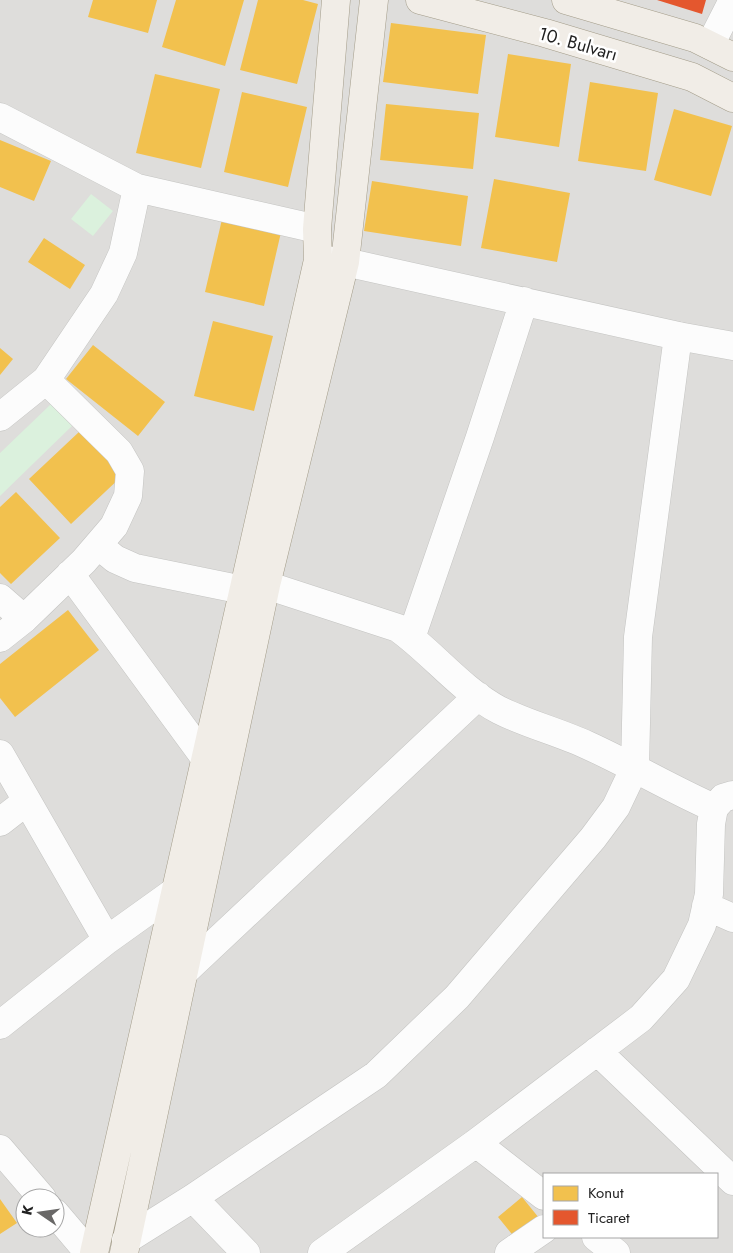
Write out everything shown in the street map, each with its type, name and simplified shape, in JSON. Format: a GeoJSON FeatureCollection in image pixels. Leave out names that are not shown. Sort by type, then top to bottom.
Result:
{"type":"FeatureCollection","features":[{"type":"Feature","properties":{"kind":"main road"},"geometry":{"type":"LineString","coordinates":[[125,1247],[184,972],[318,260],[317,229],[336,0]]}},
{"type":"Feature","properties":{"kind":"main road"},"geometry":{"type":"LineString","coordinates":[[94,1253],[205,758],[255,588],[345,262],[374,0]]}},
{"type":"Feature","properties":{"kind":"main road","name":"10. Bulvarı"},"geometry":{"type":"LineString","coordinates":[[420,0],[545,33],[692,77],[733,98]]}},
{"type":"Feature","properties":{"kind":"main road"},"geometry":{"type":"LineString","coordinates":[[566,0],[695,38],[722,51]]}},
{"type":"Feature","properties":{"kind":"street"},"geometry":{"type":"LineString","coordinates":[[722,51],[733,0]]}},
{"type":"Feature","properties":{"kind":"street"},"geometry":{"type":"LineString","coordinates":[[0,117],[137,188],[317,229]]}},
{"type":"Feature","properties":{"kind":"street"},"geometry":{"type":"LineString","coordinates":[[0,417],[46,380],[104,294],[123,254],[137,188]]}},
{"type":"Feature","properties":{"kind":"street"},"geometry":{"type":"LineString","coordinates":[[318,260],[345,262],[678,336],[733,346]]}},
{"type":"Feature","properties":{"kind":"street"},"geometry":{"type":"LineString","coordinates":[[411,638],[480,437],[524,301]]}},
{"type":"Feature","properties":{"kind":"street"},"geometry":{"type":"LineString","coordinates":[[125,1247],[193,1198],[376,1075],[457,997],[593,838],[616,807],[635,768],[638,637],[678,336]]}},
{"type":"Feature","properties":{"kind":"street"},"geometry":{"type":"LineString","coordinates":[[0,638],[24,619],[98,546],[114,526],[128,496],[130,471],[119,452],[46,380]]}},
{"type":"Feature","properties":{"kind":"street"},"geometry":{"type":"LineString","coordinates":[[98,546],[114,559],[135,568],[255,588],[398,628],[454,677],[499,710],[586,745],[635,768],[677,792],[724,802],[711,824],[709,894],[702,925],[676,979],[641,1018],[476,1143],[322,1253]]}},
{"type":"Feature","properties":{"kind":"street"},"geometry":{"type":"LineString","coordinates":[[70,574],[205,758]]}},
{"type":"Feature","properties":{"kind":"street"},"geometry":{"type":"LineString","coordinates":[[0,598],[24,619]]}},
{"type":"Feature","properties":{"kind":"street"},"geometry":{"type":"LineString","coordinates":[[184,972],[478,696]]}},
{"type":"Feature","properties":{"kind":"street"},"geometry":{"type":"LineString","coordinates":[[0,754],[107,940]]}},
{"type":"Feature","properties":{"kind":"street"},"geometry":{"type":"LineString","coordinates":[[0,822],[27,801]]}},
{"type":"Feature","properties":{"kind":"street"},"geometry":{"type":"LineString","coordinates":[[0,1025],[107,940],[174,892]]}},
{"type":"Feature","properties":{"kind":"street"},"geometry":{"type":"LineString","coordinates":[[706,906],[733,918]]}},
{"type":"Feature","properties":{"kind":"street"},"geometry":{"type":"LineString","coordinates":[[597,1051],[733,1181]]}},
{"type":"Feature","properties":{"kind":"street"},"geometry":{"type":"LineString","coordinates":[[476,1143],[543,1195]]}},
{"type":"Feature","properties":{"kind":"street"},"geometry":{"type":"LineString","coordinates":[[2,1153],[33,1188]]}},
{"type":"Feature","properties":{"kind":"street"},"geometry":{"type":"LineString","coordinates":[[193,1198],[246,1253]]}},
{"type":"Feature","properties":{"kind":"street"},"geometry":{"type":"LineString","coordinates":[[65,1225],[89,1253]]}},
{"type":"Feature","properties":{"kind":"street"},"geometry":{"type":"LineString","coordinates":[[509,1253],[543,1230]]}},
{"type":"Feature","properties":{"kind":"street"},"geometry":{"type":"LineString","coordinates":[[597,1238],[616,1253]]}},
{"type":"Feature","properties":{"kind":"shaded area"},"geometry":{"type":"Polygon","coordinates":[[[0,0],[733,0],[733,1253],[0,1253],[0,0]]]}},
{"type":"Feature","properties":{"kind":"green space"},"geometry":{"type":"Polygon","coordinates":[[[91,194],[113,211],[93,236],[71,219],[91,194]]]}},
{"type":"Feature","properties":{"kind":"green space"},"geometry":{"type":"Polygon","coordinates":[[[51,404],[72,426],[0,496],[0,453],[51,404]]]}},
{"type":"Feature","properties":{"kind":"building: Konut"},"geometry":{"type":"Polygon","coordinates":[[[93,0],[157,0],[148,33],[88,17],[93,0]]]}},
{"type":"Feature","properties":{"kind":"building: Konut"},"geometry":{"type":"Polygon","coordinates":[[[176,0],[244,0],[225,66],[162,47],[176,0]]]}},
{"type":"Feature","properties":{"kind":"building: Konut"},"geometry":{"type":"Polygon","coordinates":[[[258,0],[303,0],[318,4],[297,84],[240,70],[258,0]]]}},
{"type":"Feature","properties":{"kind":"building: Konut"},"geometry":{"type":"Polygon","coordinates":[[[391,23],[486,35],[478,94],[383,82],[391,23]]]}},
{"type":"Feature","properties":{"kind":"building: Konut"},"geometry":{"type":"Polygon","coordinates":[[[508,54],[571,64],[559,147],[495,137],[508,54]]]}},
{"type":"Feature","properties":{"kind":"building: Konut"},"geometry":{"type":"Polygon","coordinates":[[[155,74],[220,89],[201,168],[136,153],[155,74]]]}},
{"type":"Feature","properties":{"kind":"building: Konut"},"geometry":{"type":"Polygon","coordinates":[[[590,82],[658,93],[646,171],[578,161],[590,82]]]}},
{"type":"Feature","properties":{"kind":"building: Konut"},"geometry":{"type":"Polygon","coordinates":[[[242,92],[307,107],[288,187],[224,172],[242,92]]]}},
{"type":"Feature","properties":{"kind":"building: Konut"},"geometry":{"type":"Polygon","coordinates":[[[386,104],[479,113],[473,169],[380,160],[386,104]]]}},
{"type":"Feature","properties":{"kind":"building: Konut"},"geometry":{"type":"Polygon","coordinates":[[[674,109],[732,126],[711,196],[654,180],[674,109]]]}},
{"type":"Feature","properties":{"kind":"building: Konut"},"geometry":{"type":"Polygon","coordinates":[[[0,140],[51,161],[34,201],[0,187],[0,140]]]}},
{"type":"Feature","properties":{"kind":"building: Konut"},"geometry":{"type":"Polygon","coordinates":[[[494,179],[570,193],[557,262],[481,248],[494,179]]]}},
{"type":"Feature","properties":{"kind":"building: Konut"},"geometry":{"type":"Polygon","coordinates":[[[372,181],[468,196],[461,246],[364,231],[372,181]]]}},
{"type":"Feature","properties":{"kind":"building: Konut"},"geometry":{"type":"Polygon","coordinates":[[[223,215],[282,228],[264,306],[205,292],[223,215]]]}},
{"type":"Feature","properties":{"kind":"building: Konut"},"geometry":{"type":"Polygon","coordinates":[[[44,238],[85,265],[70,289],[28,262],[44,238]]]}},
{"type":"Feature","properties":{"kind":"building: Konut"},"geometry":{"type":"Polygon","coordinates":[[[213,321],[273,336],[254,411],[194,396],[213,321]]]}},
{"type":"Feature","properties":{"kind":"building: Konut"},"geometry":{"type":"Polygon","coordinates":[[[93,345],[165,402],[138,436],[66,379],[93,345]]]}},
{"type":"Feature","properties":{"kind":"building: Konut"},"geometry":{"type":"Polygon","coordinates":[[[0,348],[13,359],[0,375],[0,348]]]}},
{"type":"Feature","properties":{"kind":"building: Konut"},"geometry":{"type":"Polygon","coordinates":[[[80,431],[122,476],[71,524],[29,479],[80,431]]]}},
{"type":"Feature","properties":{"kind":"building: Konut"},"geometry":{"type":"Polygon","coordinates":[[[16,492],[60,538],[11,584],[0,573],[0,507],[16,492]]]}},
{"type":"Feature","properties":{"kind":"building: Konut"},"geometry":{"type":"Polygon","coordinates":[[[68,610],[99,650],[15,717],[0,698],[0,664],[68,610]]]}},
{"type":"Feature","properties":{"kind":"building: Konut"},"geometry":{"type":"Polygon","coordinates":[[[522,1197],[539,1218],[515,1238],[498,1217],[522,1197]]]}},
{"type":"Feature","properties":{"kind":"building: Konut"},"geometry":{"type":"Polygon","coordinates":[[[0,1199],[15,1220],[15,1224],[0,1234],[0,1199]]]}},
{"type":"Feature","properties":{"kind":"building: Ticaret"},"geometry":{"type":"Polygon","coordinates":[[[657,0],[706,0],[702,14],[657,0]]]}}]}
